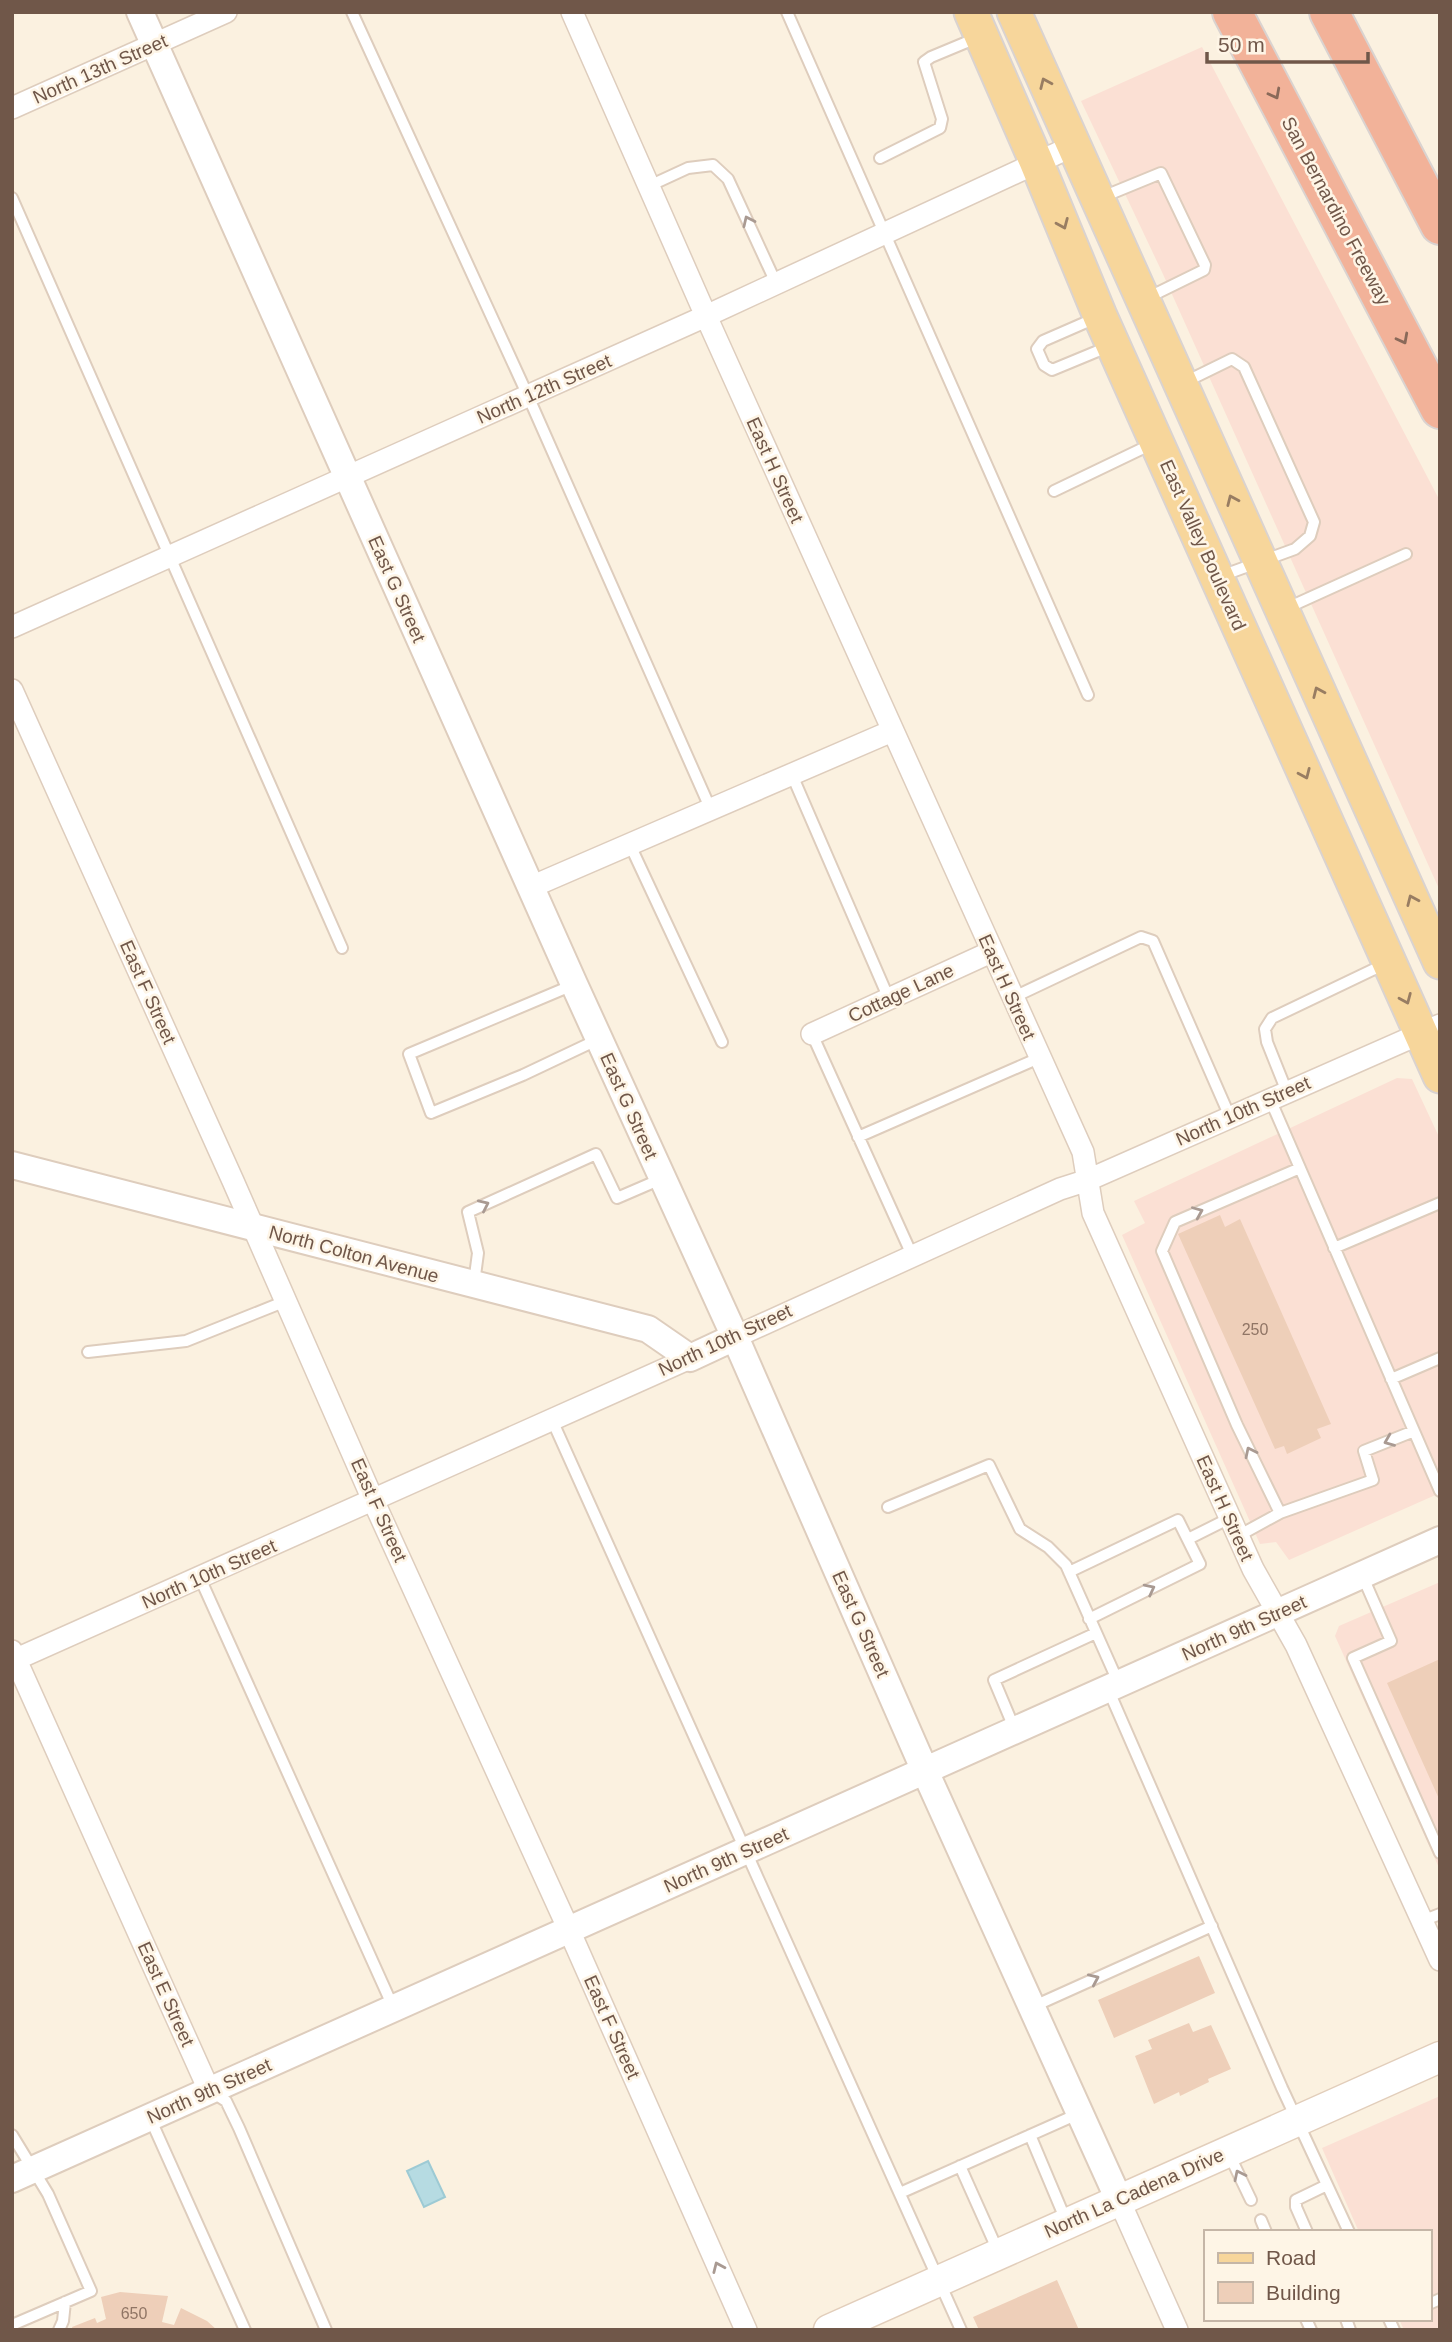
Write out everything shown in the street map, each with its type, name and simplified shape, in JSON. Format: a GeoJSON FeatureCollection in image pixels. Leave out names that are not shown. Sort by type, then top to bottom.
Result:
{"type":"FeatureCollection","features":[{"type":"Feature","properties":{"kind":"highway","name":"San Bernardino Freeway"},"geometry":{"type":"LineString","coordinates":[[1232,12],[1440,410]]}},
{"type":"Feature","properties":{"kind":"highway"},"geometry":{"type":"LineString","coordinates":[[1329,12],[1440,225]]}},
{"type":"Feature","properties":{"kind":"highway"},"geometry":{"type":"LineString","coordinates":[[1340,12],[1440,175]]}},
{"type":"Feature","properties":{"kind":"main road"},"geometry":{"type":"LineString","coordinates":[[1014,12],[1440,962]]}},
{"type":"Feature","properties":{"kind":"main road","name":"East Valley Boulevard"},"geometry":{"type":"LineString","coordinates":[[976,24],[1037,161],[1107,330],[1390,962],[1430,1029],[1440,1076]]}},
{"type":"Feature","properties":{"kind":"main road","name":"North La Cadena Drive"},"geometry":{"type":"LineString","coordinates":[[829,2330],[1440,2057]]}},
{"type":"Feature","properties":{"kind":"street","name":"East G Street"},"geometry":{"type":"LineString","coordinates":[[140,12],[1119,2200]]}},
{"type":"Feature","properties":{"kind":"street","name":"North 13th Street"},"geometry":{"type":"LineString","coordinates":[[12,108],[226,12]]}},
{"type":"Feature","properties":{"kind":"street","name":"East H Street"},"geometry":{"type":"LineString","coordinates":[[572,12],[991,952],[1083,1152],[1093,1213],[1253,1569],[1296,1645],[1431,1917],[1440,1960]]}},
{"type":"Feature","properties":{"kind":"street","name":"North 12th Street"},"geometry":{"type":"LineString","coordinates":[[12,626],[706,316],[1073,146]]}},
{"type":"Feature","properties":{"kind":"street","name":"East F Street"},"geometry":{"type":"LineString","coordinates":[[12,690],[746,2330]]}},
{"type":"Feature","properties":{"kind":"street"},"geometry":{"type":"LineString","coordinates":[[531,887],[892,731]]}},
{"type":"Feature","properties":{"kind":"street","name":"Cottage Lane"},"geometry":{"type":"LineString","coordinates":[[812,1034],[991,952]]}},
{"type":"Feature","properties":{"kind":"street","name":"North 10th Street"},"geometry":{"type":"LineString","coordinates":[[13,1657],[200,1578],[1059,1189],[1088,1180],[1430,1029]]}},
{"type":"Feature","properties":{"kind":"street","name":"North Colton Avenue"},"geometry":{"type":"LineString","coordinates":[[12,1165],[648,1329],[690,1358]]}},
{"type":"Feature","properties":{"kind":"street","name":"North 9th Street"},"geometry":{"type":"LineString","coordinates":[[22,2174],[1440,1540]]}},
{"type":"Feature","properties":{"kind":"street","name":"East E Street"},"geometry":{"type":"LineString","coordinates":[[13,1657],[209,2090]]}},
{"type":"Feature","properties":{"kind":"street"},"geometry":{"type":"LineString","coordinates":[[1119,2200],[1177,2330]]}},
{"type":"Feature","properties":{"kind":"lane"},"geometry":{"type":"LineString","coordinates":[[352,12],[528,396],[711,810]]}},
{"type":"Feature","properties":{"kind":"lane"},"geometry":{"type":"LineString","coordinates":[[787,12],[1088,695]]}},
{"type":"Feature","properties":{"kind":"lane"},"geometry":{"type":"LineString","coordinates":[[880,159],[940,128],[942,120],[924,62],[976,24]]}},
{"type":"Feature","properties":{"kind":"lane"},"geometry":{"type":"LineString","coordinates":[[649,186],[688,168],[713,165],[729,179],[776,283]]}},
{"type":"Feature","properties":{"kind":"lane"},"geometry":{"type":"LineString","coordinates":[[1097,200],[1161,173],[1205,265],[1204,270],[1143,300]]}},
{"type":"Feature","properties":{"kind":"lane"},"geometry":{"type":"LineString","coordinates":[[12,198],[342,948]]}},
{"type":"Feature","properties":{"kind":"lane"},"geometry":{"type":"LineString","coordinates":[[1107,330],[1052,370],[1044,365],[1037,349],[1042,341],[1107,330]]}},
{"type":"Feature","properties":{"kind":"lane"},"geometry":{"type":"LineString","coordinates":[[1180,384],[1232,359],[1244,367],[1314,522],[1310,536],[1295,549],[1218,578]]}},
{"type":"Feature","properties":{"kind":"lane"},"geometry":{"type":"LineString","coordinates":[[1054,491],[1157,442]]}},
{"type":"Feature","properties":{"kind":"lane"},"geometry":{"type":"LineString","coordinates":[[1281,611],[1406,554]]}},
{"type":"Feature","properties":{"kind":"lane"},"geometry":{"type":"LineString","coordinates":[[792,775],[890,999]]}},
{"type":"Feature","properties":{"kind":"lane"},"geometry":{"type":"LineString","coordinates":[[630,845],[722,1042]]}},
{"type":"Feature","properties":{"kind":"lane"},"geometry":{"type":"LineString","coordinates":[[1012,998],[1141,937],[1153,941],[1230,1117]]}},
{"type":"Feature","properties":{"kind":"lane"},"geometry":{"type":"LineString","coordinates":[[1390,962],[1272,1018],[1265,1029],[1266,1042],[1278,1096],[1300,1168],[1440,1491]]}},
{"type":"Feature","properties":{"kind":"lane"},"geometry":{"type":"LineString","coordinates":[[574,984],[409,1054],[431,1113],[523,1075],[599,1039]]}},
{"type":"Feature","properties":{"kind":"lane"},"geometry":{"type":"LineString","coordinates":[[812,1034],[912,1255]]}},
{"type":"Feature","properties":{"kind":"lane"},"geometry":{"type":"LineString","coordinates":[[858,1137],[1039,1058]]}},
{"type":"Feature","properties":{"kind":"lane"},"geometry":{"type":"LineString","coordinates":[[474,1285],[478,1253],[468,1212],[596,1154],[617,1198],[662,1178]]}},
{"type":"Feature","properties":{"kind":"lane"},"geometry":{"type":"LineString","coordinates":[[1280,1513],[1237,1426],[1162,1251],[1175,1222],[1300,1168]]}},
{"type":"Feature","properties":{"kind":"lane"},"geometry":{"type":"LineString","coordinates":[[1335,1248],[1440,1203]]}},
{"type":"Feature","properties":{"kind":"lane"},"geometry":{"type":"LineString","coordinates":[[88,1352],[186,1341],[286,1301]]}},
{"type":"Feature","properties":{"kind":"lane"},"geometry":{"type":"LineString","coordinates":[[1391,1379],[1440,1358]]}},
{"type":"Feature","properties":{"kind":"lane"},"geometry":{"type":"LineString","coordinates":[[552,1420],[961,2330]]}},
{"type":"Feature","properties":{"kind":"lane"},"geometry":{"type":"LineString","coordinates":[[1188,1539],[1280,1513],[1373,1480],[1364,1451],[1414,1431]]}},
{"type":"Feature","properties":{"kind":"lane"},"geometry":{"type":"LineString","coordinates":[[888,1507],[989,1465],[1020,1529],[1048,1547],[1066,1565],[1096,1633],[1113,1686],[1212,1926],[1296,2120],[1348,2230]]}},
{"type":"Feature","properties":{"kind":"lane"},"geometry":{"type":"LineString","coordinates":[[1069,1572],[1178,1520],[1200,1564],[1089,1619]]}},
{"type":"Feature","properties":{"kind":"lane"},"geometry":{"type":"LineString","coordinates":[[1362,1575],[1391,1641],[1353,1658],[1440,1853]]}},
{"type":"Feature","properties":{"kind":"lane"},"geometry":{"type":"LineString","coordinates":[[200,1578],[394,2008]]}},
{"type":"Feature","properties":{"kind":"lane"},"geometry":{"type":"LineString","coordinates":[[1015,1730],[994,1680],[1096,1633]]}},
{"type":"Feature","properties":{"kind":"lane"},"geometry":{"type":"LineString","coordinates":[[1032,2007],[1212,1926]]}},
{"type":"Feature","properties":{"kind":"lane","name":"East E Street"},"geometry":{"type":"LineString","coordinates":[[209,2090],[226,2101],[326,2330]]}},
{"type":"Feature","properties":{"kind":"lane"},"geometry":{"type":"LineString","coordinates":[[900,2193],[1080,2113]]}},
{"type":"Feature","properties":{"kind":"lane"},"geometry":{"type":"LineString","coordinates":[[150,2118],[245,2330]]}},
{"type":"Feature","properties":{"kind":"lane"},"geometry":{"type":"LineString","coordinates":[[1030,2135],[1067,2223]]}},
{"type":"Feature","properties":{"kind":"lane"},"geometry":{"type":"LineString","coordinates":[[12,2136],[22,2174],[48,2194],[91,2291],[12,2325]]}},
{"type":"Feature","properties":{"kind":"lane"},"geometry":{"type":"LineString","coordinates":[[1227,2151],[1251,2200]]}},
{"type":"Feature","properties":{"kind":"lane"},"geometry":{"type":"LineString","coordinates":[[960,2166],[999,2253]]}},
{"type":"Feature","properties":{"kind":"lane"},"geometry":{"type":"LineString","coordinates":[[1306,2230],[1296,2207],[1296,2200],[1327,2185]]}},
{"type":"Feature","properties":{"kind":"lane"},"geometry":{"type":"LineString","coordinates":[[1261,2220],[1265,2230]]}},
{"type":"Feature","properties":{"kind":"lane"},"geometry":{"type":"LineString","coordinates":[[59,2330],[65,2302]]}},
{"type":"Feature","properties":{"kind":"shaded area"},"geometry":{"type":"Polygon","coordinates":[[[1202,47],[1440,501],[1440,891],[1162,272],[1081,101],[1202,47]]]}},
{"type":"Feature","properties":{"kind":"shaded area"},"geometry":{"type":"Polygon","coordinates":[[[1397,1078],[1412,1079],[1440,1139],[1440,1493],[1289,1560],[1276,1542],[1260,1544],[1122,1235],[1145,1223],[1134,1201],[1397,1078]]]}},
{"type":"Feature","properties":{"kind":"shaded area"},"geometry":{"type":"Polygon","coordinates":[[[1440,1582],[1440,1870],[1335,1636],[1339,1626],[1440,1582]]]}},
{"type":"Feature","properties":{"kind":"shaded area"},"geometry":{"type":"Polygon","coordinates":[[[1440,2096],[1440,2330],[1404,2330],[1400,2321],[1431,2321],[1431,2230],[1358,2230],[1322,2148],[1440,2096]]]}},
{"type":"Feature","properties":{"kind":"water"},"geometry":{"type":"Polygon","coordinates":[[[428,2161],[445,2197],[424,2207],[407,2171],[428,2161]]]}},
{"type":"Feature","properties":{"kind":"building"},"geometry":{"type":"Polygon","coordinates":[[[1220,1215],[1225,1227],[1240,1219],[1331,1424],[1317,1429],[1321,1438],[1287,1454],[1284,1446],[1275,1449],[1178,1234],[1220,1215]]]}},
{"type":"Feature","properties":{"kind":"building"},"geometry":{"type":"Polygon","coordinates":[[[1440,1659],[1440,1801],[1387,1683],[1440,1659]]]}},
{"type":"Feature","properties":{"kind":"building"},"geometry":{"type":"Polygon","coordinates":[[[1199,1956],[1215,1993],[1114,2038],[1098,2000],[1199,1956]]]}},
{"type":"Feature","properties":{"kind":"building"},"geometry":{"type":"Polygon","coordinates":[[[1189,2023],[1193,2032],[1211,2025],[1231,2069],[1180,2096],[1179,2092],[1154,2104],[1135,2056],[1152,2049],[1148,2040],[1189,2023]]]}},
{"type":"Feature","properties":{"kind":"building"},"geometry":{"type":"Polygon","coordinates":[[[1057,2280],[1079,2330],[979,2330],[973,2317],[1057,2280]]]}},
{"type":"Feature","properties":{"kind":"building"},"geometry":{"type":"Polygon","coordinates":[[[120,2292],[168,2296],[162,2322],[174,2325],[181,2308],[207,2321],[217,2330],[73,2330],[72,2327],[95,2318],[97,2323],[106,2319],[101,2297],[120,2292]]]}}]}
